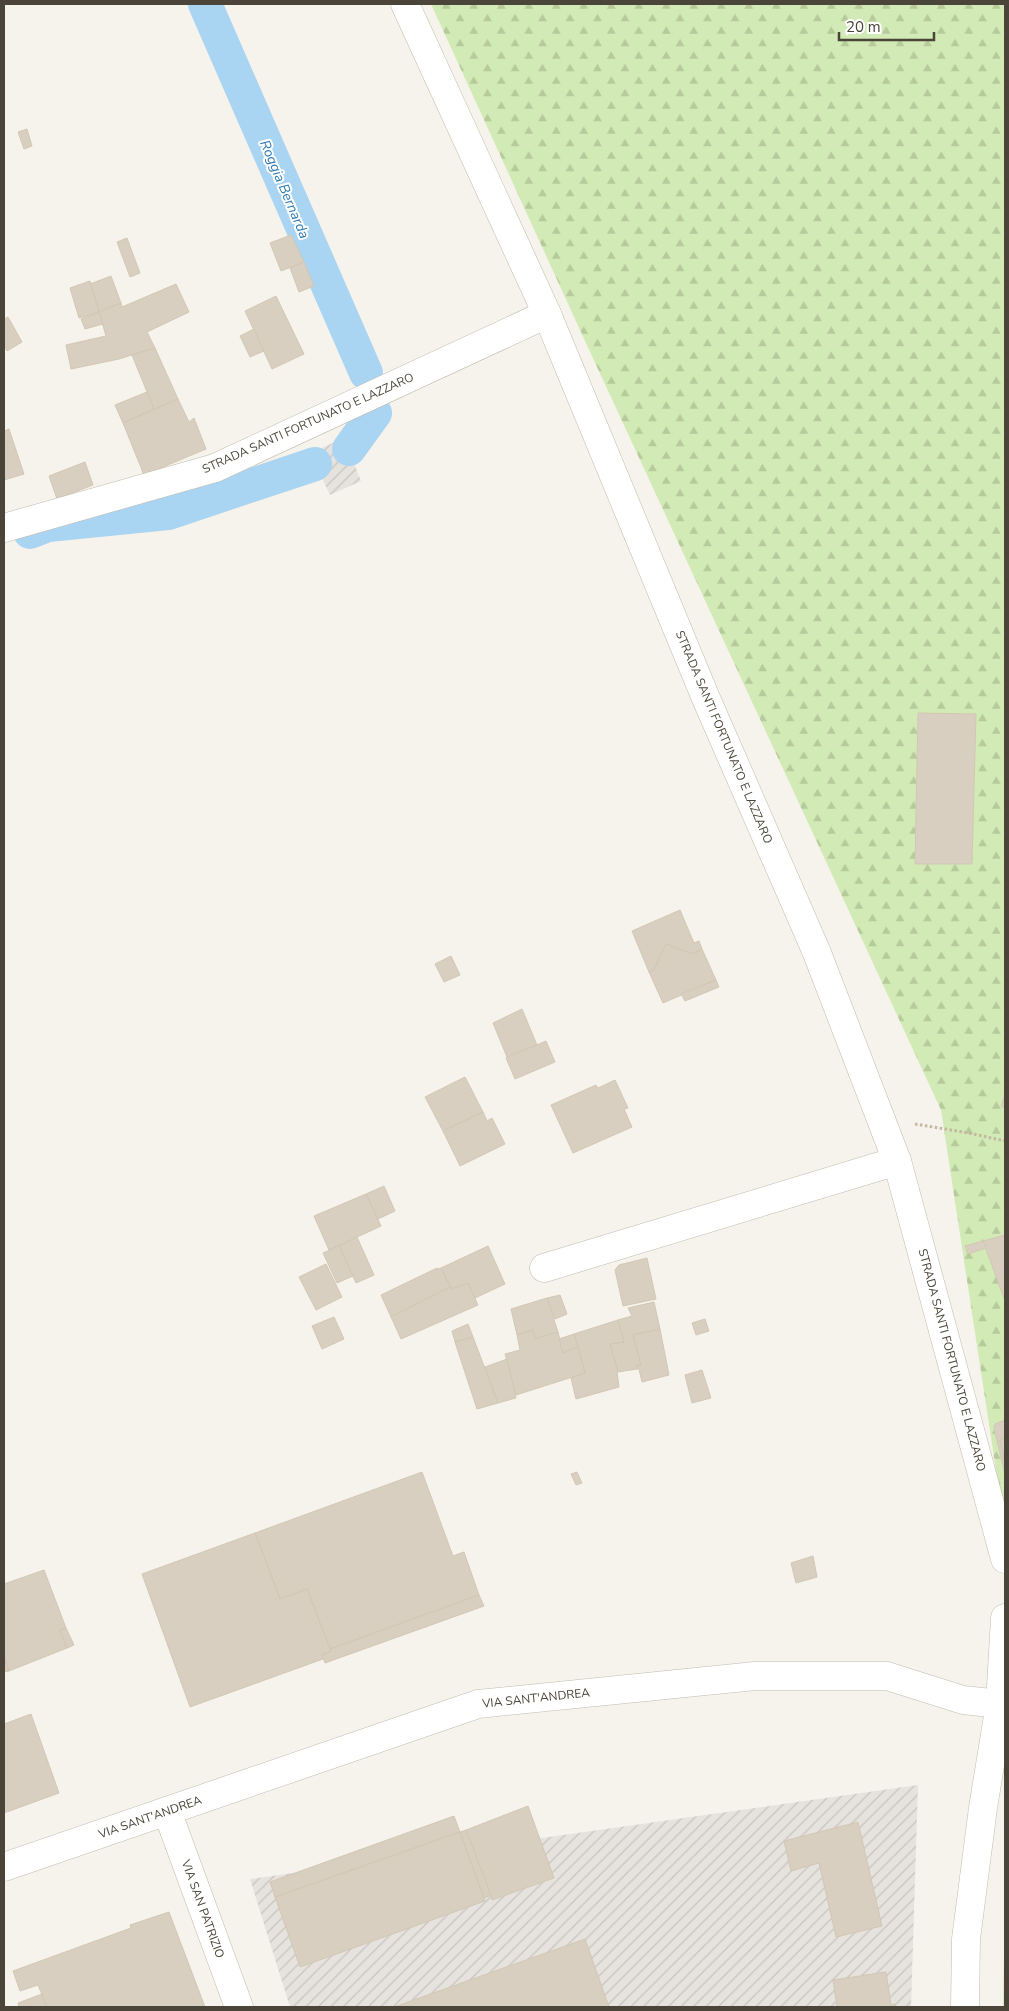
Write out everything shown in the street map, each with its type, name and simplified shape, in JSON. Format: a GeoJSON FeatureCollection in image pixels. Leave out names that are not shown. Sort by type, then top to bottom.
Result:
{"type":"FeatureCollection","features":[{"type":"Feature","properties":{"kind":"street","name":"STRADA SANTI FORTUNATO E LAZZARO"},"geometry":{"type":"LineString","coordinates":[[405,4],[547,314],[706,696],[817,953],[897,1162],[1005,1559]]}},
{"type":"Feature","properties":{"kind":"street","name":"STRADA SANTI FORTUNATO E LAZZARO"},"geometry":{"type":"LineString","coordinates":[[4,528],[215,468],[547,314]]}},
{"type":"Feature","properties":{"kind":"street"},"geometry":{"type":"LineString","coordinates":[[544,1268],[897,1162]]}},
{"type":"Feature","properties":{"kind":"street"},"geometry":{"type":"LineString","coordinates":[[965,2007],[966,1939],[983,1808],[1000,1704],[1005,1618]]}},
{"type":"Feature","properties":{"kind":"street","name":"VIA SANT'ANDREA"},"geometry":{"type":"LineString","coordinates":[[4,1867],[478,1704],[755,1676],[887,1676],[963,1700],[1000,1704]]}},
{"type":"Feature","properties":{"kind":"street","name":"VIA SAN PATRIZIO"},"geometry":{"type":"LineString","coordinates":[[167,1811],[239,2007]]}},
{"type":"Feature","properties":{"kind":"path"},"geometry":{"type":"LineString","coordinates":[[880,1119],[969,1133],[1005,1141]]}},
{"type":"Feature","properties":{"kind":"shaded area"},"geometry":{"type":"Polygon","coordinates":[[[344,438],[361,481],[330,495],[310,453],[344,438]]]}},
{"type":"Feature","properties":{"kind":"shaded area"},"geometry":{"type":"Polygon","coordinates":[[[918,1785],[911,2007],[290,2007],[250,1879],[918,1785]]]}},
{"type":"Feature","properties":{"kind":"green space"},"geometry":{"type":"Polygon","coordinates":[[[431,4],[1005,4],[1005,1529],[941,1110],[431,4]]]}},
{"type":"Feature","properties":{"kind":"green space"},"geometry":{"type":"Polygon","coordinates":[[[1005,1898],[1005,2007],[1003,2007],[1005,1898]]]}},
{"type":"Feature","properties":{"kind":"building"},"geometry":{"type":"Polygon","coordinates":[[[27,129],[32,146],[24,149],[18,132],[27,129]]]}},
{"type":"Feature","properties":{"kind":"building"},"geometry":{"type":"Polygon","coordinates":[[[291,235],[304,262],[281,271],[270,243],[291,235]]]}},
{"type":"Feature","properties":{"kind":"building"},"geometry":{"type":"Polygon","coordinates":[[[127,238],[140,273],[130,277],[117,242],[127,238]]]}},
{"type":"Feature","properties":{"kind":"building"},"geometry":{"type":"Polygon","coordinates":[[[304,262],[314,286],[299,292],[290,268],[304,262]]]}},
{"type":"Feature","properties":{"kind":"building"},"geometry":{"type":"Polygon","coordinates":[[[111,276],[121,303],[99,312],[90,284],[111,276]]]}},
{"type":"Feature","properties":{"kind":"building"},"geometry":{"type":"Polygon","coordinates":[[[90,281],[99,312],[79,318],[70,288],[90,281]]]}},
{"type":"Feature","properties":{"kind":"building"},"geometry":{"type":"Polygon","coordinates":[[[176,284],[189,312],[147,332],[155,348],[119,359],[71,369],[66,345],[106,336],[99,312],[121,303],[122,307],[176,284]]]}},
{"type":"Feature","properties":{"kind":"building"},"geometry":{"type":"Polygon","coordinates":[[[276,296],[304,354],[272,369],[245,311],[276,296]]]}},
{"type":"Feature","properties":{"kind":"building"},"geometry":{"type":"Polygon","coordinates":[[[99,312],[103,324],[85,329],[81,319],[99,312]]]}},
{"type":"Feature","properties":{"kind":"building"},"geometry":{"type":"Polygon","coordinates":[[[8,317],[22,342],[7,351],[4,345],[4,319],[8,317]]]}},
{"type":"Feature","properties":{"kind":"building"},"geometry":{"type":"Polygon","coordinates":[[[254,329],[264,351],[250,357],[240,336],[254,329]]]}},
{"type":"Feature","properties":{"kind":"building"},"geometry":{"type":"Polygon","coordinates":[[[155,348],[178,399],[154,409],[132,355],[155,348]]]}},
{"type":"Feature","properties":{"kind":"building"},"geometry":{"type":"Polygon","coordinates":[[[147,392],[154,409],[123,423],[115,405],[147,392]]]}},
{"type":"Feature","properties":{"kind":"building"},"geometry":{"type":"Polygon","coordinates":[[[178,399],[189,422],[194,418],[206,449],[144,475],[123,423],[178,399]]]}},
{"type":"Feature","properties":{"kind":"building"},"geometry":{"type":"Polygon","coordinates":[[[9,429],[24,474],[4,480],[4,431],[9,429]]]}},
{"type":"Feature","properties":{"kind":"building"},"geometry":{"type":"Polygon","coordinates":[[[85,462],[93,485],[57,499],[49,476],[85,462]]]}},
{"type":"Feature","properties":{"kind":"building"},"geometry":{"type":"Polygon","coordinates":[[[918,713],[976,714],[972,864],[915,864],[918,713]]]}},
{"type":"Feature","properties":{"kind":"building"},"geometry":{"type":"Polygon","coordinates":[[[680,910],[694,943],[699,941],[702,949],[693,954],[666,944],[654,970],[649,972],[632,931],[680,910]]]}},
{"type":"Feature","properties":{"kind":"building"},"geometry":{"type":"Polygon","coordinates":[[[666,944],[693,954],[702,949],[716,980],[663,1003],[649,972],[654,970],[666,944]]]}},
{"type":"Feature","properties":{"kind":"building"},"geometry":{"type":"Polygon","coordinates":[[[451,956],[460,975],[444,982],[435,964],[451,956]]]}},
{"type":"Feature","properties":{"kind":"building"},"geometry":{"type":"Polygon","coordinates":[[[716,980],[719,987],[685,1001],[681,994],[716,980]]]}},
{"type":"Feature","properties":{"kind":"building"},"geometry":{"type":"Polygon","coordinates":[[[522,1009],[537,1045],[507,1057],[493,1023],[522,1009]]]}},
{"type":"Feature","properties":{"kind":"building"},"geometry":{"type":"Polygon","coordinates":[[[546,1041],[555,1062],[515,1079],[506,1058],[546,1041]]]}},
{"type":"Feature","properties":{"kind":"building"},"geometry":{"type":"Polygon","coordinates":[[[465,1077],[483,1112],[443,1131],[425,1097],[465,1077]]]}},
{"type":"Feature","properties":{"kind":"building"},"geometry":{"type":"Polygon","coordinates":[[[615,1080],[628,1108],[624,1109],[632,1127],[573,1153],[551,1105],[596,1085],[598,1088],[615,1080]]]}},
{"type":"Feature","properties":{"kind":"building"},"geometry":{"type":"Polygon","coordinates":[[[1005,1095],[1005,1108],[1001,1106],[1005,1095]]]}},
{"type":"Feature","properties":{"kind":"building"},"geometry":{"type":"Polygon","coordinates":[[[483,1112],[487,1121],[492,1118],[505,1144],[460,1166],[443,1131],[483,1112]]]}},
{"type":"Feature","properties":{"kind":"building"},"geometry":{"type":"Polygon","coordinates":[[[384,1186],[395,1211],[378,1219],[366,1194],[384,1186]]]}},
{"type":"Feature","properties":{"kind":"building"},"geometry":{"type":"Polygon","coordinates":[[[366,1194],[381,1226],[329,1250],[314,1216],[366,1194]]]}},
{"type":"Feature","properties":{"kind":"building"},"geometry":{"type":"Polygon","coordinates":[[[1005,1235],[1005,1301],[983,1241],[1005,1235]]]}},
{"type":"Feature","properties":{"kind":"building"},"geometry":{"type":"Polygon","coordinates":[[[357,1237],[374,1275],[356,1283],[339,1246],[357,1237]]]}},
{"type":"Feature","properties":{"kind":"building"},"geometry":{"type":"Polygon","coordinates":[[[983,1241],[986,1248],[968,1254],[965,1246],[983,1241]]]}},
{"type":"Feature","properties":{"kind":"building"},"geometry":{"type":"Polygon","coordinates":[[[339,1246],[353,1276],[337,1283],[323,1253],[339,1246]]]}},
{"type":"Feature","properties":{"kind":"building"},"geometry":{"type":"Polygon","coordinates":[[[488,1246],[505,1284],[475,1298],[468,1283],[452,1289],[441,1268],[488,1246]]]}},
{"type":"Feature","properties":{"kind":"building"},"geometry":{"type":"Polygon","coordinates":[[[647,1258],[656,1299],[623,1306],[615,1270],[619,1265],[647,1258]]]}},
{"type":"Feature","properties":{"kind":"building"},"geometry":{"type":"Polygon","coordinates":[[[326,1264],[342,1297],[316,1310],[299,1277],[326,1264]]]}},
{"type":"Feature","properties":{"kind":"building"},"geometry":{"type":"Polygon","coordinates":[[[437,1268],[441,1268],[450,1287],[391,1317],[381,1295],[437,1268]]]}},
{"type":"Feature","properties":{"kind":"building"},"geometry":{"type":"Polygon","coordinates":[[[468,1283],[478,1305],[401,1339],[391,1317],[450,1287],[452,1289],[468,1283]]]}},
{"type":"Feature","properties":{"kind":"building"},"geometry":{"type":"Polygon","coordinates":[[[560,1295],[567,1314],[555,1319],[547,1298],[560,1295]]]}},
{"type":"Feature","properties":{"kind":"building"},"geometry":{"type":"Polygon","coordinates":[[[547,1298],[558,1332],[535,1339],[533,1330],[517,1335],[511,1309],[547,1298]]]}},
{"type":"Feature","properties":{"kind":"building"},"geometry":{"type":"Polygon","coordinates":[[[654,1302],[660,1329],[633,1335],[641,1365],[637,1366],[637,1369],[618,1372],[610,1344],[624,1342],[618,1320],[632,1316],[628,1308],[654,1302]]]}},
{"type":"Feature","properties":{"kind":"building"},"geometry":{"type":"Polygon","coordinates":[[[334,1317],[344,1339],[322,1349],[312,1326],[334,1317]]]}},
{"type":"Feature","properties":{"kind":"building"},"geometry":{"type":"Polygon","coordinates":[[[705,1319],[709,1331],[696,1335],[692,1323],[705,1319]]]}},
{"type":"Feature","properties":{"kind":"building"},"geometry":{"type":"Polygon","coordinates":[[[618,1320],[624,1342],[610,1344],[618,1372],[619,1387],[576,1399],[571,1378],[585,1373],[574,1334],[618,1320]]]}},
{"type":"Feature","properties":{"kind":"building"},"geometry":{"type":"Polygon","coordinates":[[[468,1324],[473,1337],[455,1342],[452,1331],[468,1324]]]}},
{"type":"Feature","properties":{"kind":"building"},"geometry":{"type":"Polygon","coordinates":[[[660,1329],[669,1375],[642,1382],[639,1369],[637,1369],[637,1366],[641,1365],[633,1335],[660,1329]]]}},
{"type":"Feature","properties":{"kind":"building"},"geometry":{"type":"Polygon","coordinates":[[[533,1330],[535,1339],[558,1332],[563,1353],[578,1347],[585,1373],[516,1395],[505,1354],[520,1350],[517,1335],[533,1330]]]}},
{"type":"Feature","properties":{"kind":"building"},"geometry":{"type":"Polygon","coordinates":[[[574,1334],[578,1347],[563,1353],[559,1339],[574,1334]]]}},
{"type":"Feature","properties":{"kind":"building"},"geometry":{"type":"Polygon","coordinates":[[[473,1337],[498,1403],[477,1409],[455,1342],[473,1337]]]}},
{"type":"Feature","properties":{"kind":"building"},"geometry":{"type":"Polygon","coordinates":[[[507,1359],[516,1398],[498,1403],[485,1367],[507,1359]]]}},
{"type":"Feature","properties":{"kind":"building"},"geometry":{"type":"Polygon","coordinates":[[[702,1370],[711,1398],[692,1403],[685,1375],[702,1370]]]}},
{"type":"Feature","properties":{"kind":"building"},"geometry":{"type":"Polygon","coordinates":[[[1005,1420],[1005,1437],[1000,1440],[1005,1463],[1005,1474],[994,1428],[995,1424],[1005,1420]]]}},
{"type":"Feature","properties":{"kind":"building"},"geometry":{"type":"Polygon","coordinates":[[[1005,1437],[1005,1463],[1000,1440],[1005,1437]]]}},
{"type":"Feature","properties":{"kind":"building"},"geometry":{"type":"Polygon","coordinates":[[[422,1472],[453,1556],[464,1552],[479,1595],[330,1649],[307,1589],[280,1599],[255,1533],[422,1472]]]}},
{"type":"Feature","properties":{"kind":"building"},"geometry":{"type":"Polygon","coordinates":[[[577,1472],[582,1483],[576,1485],[571,1474],[577,1472]]]}},
{"type":"Feature","properties":{"kind":"building"},"geometry":{"type":"Polygon","coordinates":[[[255,1533],[280,1599],[307,1589],[331,1651],[322,1655],[323,1659],[190,1707],[142,1574],[255,1533]]]}},
{"type":"Feature","properties":{"kind":"building"},"geometry":{"type":"Polygon","coordinates":[[[813,1556],[817,1577],[796,1583],[791,1563],[813,1556]]]}},
{"type":"Feature","properties":{"kind":"building"},"geometry":{"type":"Polygon","coordinates":[[[44,1570],[66,1628],[60,1630],[67,1648],[9,1671],[4,1657],[4,1584],[44,1570]]]}},
{"type":"Feature","properties":{"kind":"building"},"geometry":{"type":"Polygon","coordinates":[[[479,1595],[484,1606],[325,1663],[322,1655],[331,1651],[330,1649],[479,1595]]]}},
{"type":"Feature","properties":{"kind":"building"},"geometry":{"type":"Polygon","coordinates":[[[66,1628],[74,1645],[67,1648],[60,1630],[66,1628]]]}},
{"type":"Feature","properties":{"kind":"building"},"geometry":{"type":"Polygon","coordinates":[[[4,1657],[9,1671],[4,1672],[4,1657]]]}},
{"type":"Feature","properties":{"kind":"building"},"geometry":{"type":"Polygon","coordinates":[[[31,1714],[59,1793],[4,1813],[4,1724],[31,1714]]]}},
{"type":"Feature","properties":{"kind":"building"},"geometry":{"type":"Polygon","coordinates":[[[528,1806],[554,1878],[492,1900],[466,1830],[528,1806]]]}},
{"type":"Feature","properties":{"kind":"building"},"geometry":{"type":"Polygon","coordinates":[[[454,1816],[460,1832],[275,1897],[270,1882],[454,1816]]]}},
{"type":"Feature","properties":{"kind":"building"},"geometry":{"type":"Polygon","coordinates":[[[858,1822],[882,1926],[836,1937],[819,1863],[791,1871],[784,1841],[858,1822]]]}},
{"type":"Feature","properties":{"kind":"building"},"geometry":{"type":"Polygon","coordinates":[[[466,1830],[491,1895],[484,1898],[460,1832],[466,1830]]]}},
{"type":"Feature","properties":{"kind":"building"},"geometry":{"type":"Polygon","coordinates":[[[460,1832],[485,1901],[300,1967],[275,1897],[460,1832]]]}},
{"type":"Feature","properties":{"kind":"building"},"geometry":{"type":"Polygon","coordinates":[[[169,1912],[205,2007],[47,2007],[38,1985],[20,1991],[13,1971],[131,1928],[130,1925],[169,1912]]]}},
{"type":"Feature","properties":{"kind":"building"},"geometry":{"type":"Polygon","coordinates":[[[585,1939],[609,2007],[394,2007],[585,1939]]]}},
{"type":"Feature","properties":{"kind":"building"},"geometry":{"type":"Polygon","coordinates":[[[886,1972],[891,2005],[895,2004],[896,2007],[837,2007],[833,1980],[886,1972]]]}},
{"type":"Feature","properties":{"kind":"building"},"geometry":{"type":"Polygon","coordinates":[[[42,1994],[47,2007],[19,2007],[18,2003],[42,1994]]]}},
{"type":"Feature","properties":{"kind":"waterway","name":"Roggia Bernarda"},"geometry":{"type":"LineString","coordinates":[[205,4],[366,373]]}},
{"type":"Feature","properties":{"kind":"waterway","name":"Roggia Bernarda"},"geometry":{"type":"LineString","coordinates":[[349,449],[375,413]]}},
{"type":"Feature","properties":{"kind":"waterway","name":"Roggia Bernarda"},"geometry":{"type":"LineString","coordinates":[[30,532],[48,525],[168,513],[315,464]]}}]}
